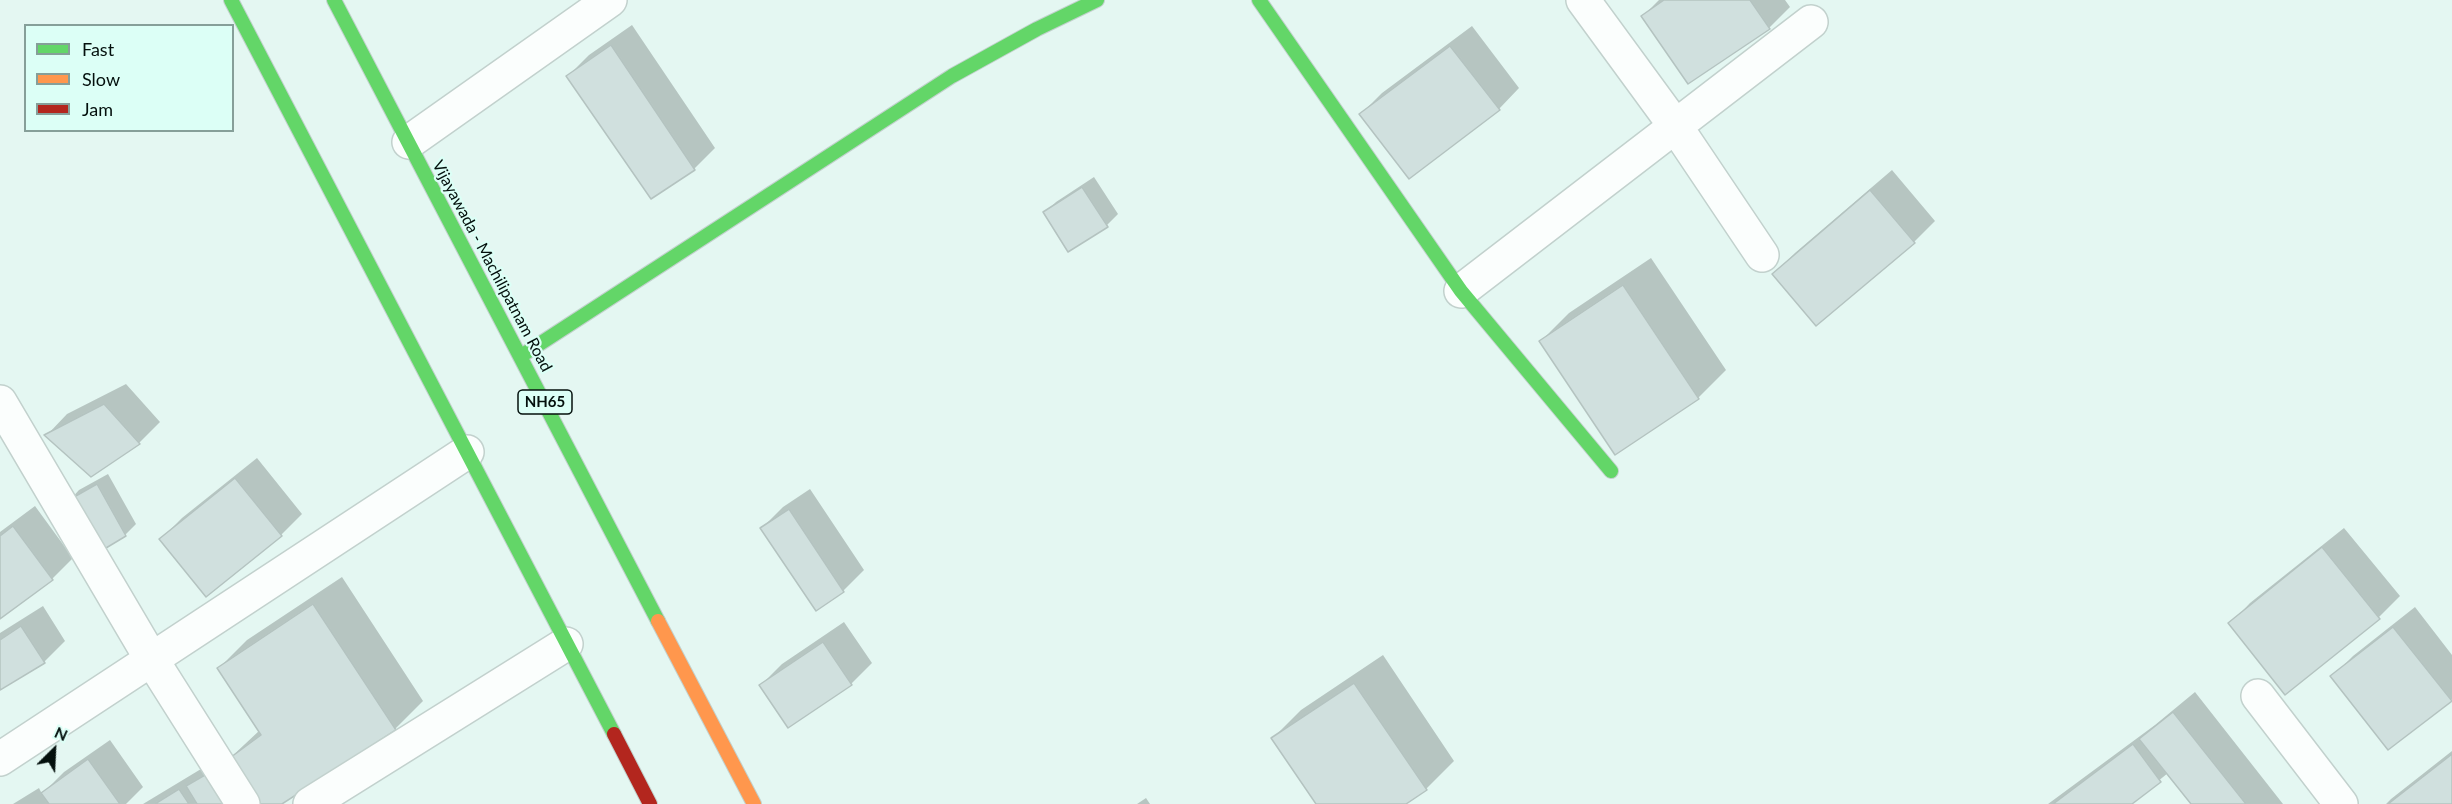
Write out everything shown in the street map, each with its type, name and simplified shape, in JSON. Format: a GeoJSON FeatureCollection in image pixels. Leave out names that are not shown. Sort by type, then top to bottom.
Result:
{"type":"FeatureCollection","features":[{"type":"Feature","properties":{"kind":"main road"},"geometry":{"type":"LineString","coordinates":[[231,0],[650,804]]}},
{"type":"Feature","properties":{"kind":"main road","name":"Vijayawada - Machilipatnam Road"},"geometry":{"type":"LineString","coordinates":[[334,0],[754,804]]}},
{"type":"Feature","properties":{"kind":"main road"},"geometry":{"type":"LineString","coordinates":[[521,356],[952,76],[1037,29],[1097,0]]}},
{"type":"Feature","properties":{"kind":"main road"},"geometry":{"type":"LineString","coordinates":[[1259,0],[1461,291],[1611,471]]}},
{"type":"Feature","properties":{"kind":"street"},"geometry":{"type":"LineString","coordinates":[[409,142],[610,0]]}},
{"type":"Feature","properties":{"kind":"street"},"geometry":{"type":"LineString","coordinates":[[1583,0],[1676,127],[1762,255]]}},
{"type":"Feature","properties":{"kind":"street"},"geometry":{"type":"LineString","coordinates":[[1461,291],[1811,22]]}},
{"type":"Feature","properties":{"kind":"street"},"geometry":{"type":"LineString","coordinates":[[0,402],[152,660],[243,804]]}},
{"type":"Feature","properties":{"kind":"street"},"geometry":{"type":"LineString","coordinates":[[0,759],[467,452]]}},
{"type":"Feature","properties":{"kind":"street"},"geometry":{"type":"LineString","coordinates":[[310,804],[566,644]]}},
{"type":"Feature","properties":{"kind":"street"},"geometry":{"type":"LineString","coordinates":[[2258,696],[2341,804]]}},
{"type":"Feature","properties":{"kind":"building"},"geometry":{"type":"Polygon","coordinates":[[[1664,0],[1750,0],[1770,29],[1688,84],[1641,16],[1664,0]]]}},
{"type":"Feature","properties":{"kind":"building"},"geometry":{"type":"Polygon","coordinates":[[[611,45],[695,170],[651,199],[566,76],[611,45]]]}},
{"type":"Feature","properties":{"kind":"building"},"geometry":{"type":"Polygon","coordinates":[[[1450,46],[1500,110],[1409,179],[1359,114],[1450,46]]]}},
{"type":"Feature","properties":{"kind":"building"},"geometry":{"type":"Polygon","coordinates":[[[1082,187],[1108,227],[1068,252],[1043,212],[1082,187]]]}},
{"type":"Feature","properties":{"kind":"building"},"geometry":{"type":"Polygon","coordinates":[[[1870,190],[1915,243],[1816,326],[1772,274],[1870,190]]]}},
{"type":"Feature","properties":{"kind":"building"},"geometry":{"type":"Polygon","coordinates":[[[1623,285],[1699,399],[1615,455],[1539,341],[1623,285]]]}},
{"type":"Feature","properties":{"kind":"building"},"geometry":{"type":"Polygon","coordinates":[[[104,404],[140,444],[91,477],[44,435],[104,404]]]}},
{"type":"Feature","properties":{"kind":"building"},"geometry":{"type":"Polygon","coordinates":[[[235,478],[282,536],[206,597],[159,539],[235,478]]]}},
{"type":"Feature","properties":{"kind":"building"},"geometry":{"type":"Polygon","coordinates":[[[97,484],[126,536],[96,554],[67,501],[97,484]]]}},
{"type":"Feature","properties":{"kind":"building"},"geometry":{"type":"Polygon","coordinates":[[[789,509],[844,592],[816,611],[760,528],[789,509]]]}},
{"type":"Feature","properties":{"kind":"building"},"geometry":{"type":"Polygon","coordinates":[[[13,526],[53,580],[0,619],[0,536],[13,526]]]}},
{"type":"Feature","properties":{"kind":"building"},"geometry":{"type":"Polygon","coordinates":[[[2322,547],[2380,619],[2285,695],[2228,623],[2322,547]]]}},
{"type":"Feature","properties":{"kind":"building"},"geometry":{"type":"Polygon","coordinates":[[[313,604],[396,730],[282,804],[247,804],[223,763],[261,735],[217,668],[313,604]]]}},
{"type":"Feature","properties":{"kind":"building"},"geometry":{"type":"Polygon","coordinates":[[[21,626],[45,663],[0,690],[0,640],[21,626]]]}},
{"type":"Feature","properties":{"kind":"building"},"geometry":{"type":"Polygon","coordinates":[[[2393,627],[2452,701],[2388,750],[2330,676],[2393,627]]]}},
{"type":"Feature","properties":{"kind":"building"},"geometry":{"type":"Polygon","coordinates":[[[823,642],[852,685],[788,728],[759,685],[823,642]]]}},
{"type":"Feature","properties":{"kind":"building"},"geometry":{"type":"Polygon","coordinates":[[[1354,683],[1427,790],[1406,804],[1316,804],[1271,738],[1354,683]]]}},
{"type":"Feature","properties":{"kind":"building"},"geometry":{"type":"Polygon","coordinates":[[[2173,712],[2246,804],[2191,804],[2139,739],[2173,712]]]}},
{"type":"Feature","properties":{"kind":"building"},"geometry":{"type":"Polygon","coordinates":[[[2133,744],[2161,782],[2132,804],[2053,804],[2133,744]]]}},
{"type":"Feature","properties":{"kind":"building"},"geometry":{"type":"Polygon","coordinates":[[[2452,754],[2452,804],[2388,804],[2452,754]]]}},
{"type":"Feature","properties":{"kind":"building"},"geometry":{"type":"Polygon","coordinates":[[[88,759],[120,804],[49,804],[41,793],[88,759]]]}},
{"type":"Feature","properties":{"kind":"building"},"geometry":{"type":"Polygon","coordinates":[[[217,768],[238,804],[197,804],[186,786],[217,768]]]}},
{"type":"Feature","properties":{"kind":"building"},"geometry":{"type":"Polygon","coordinates":[[[179,789],[189,804],[155,804],[179,789]]]}},
{"type":"Feature","properties":{"kind":"traffic: fast"},"geometry":{"type":"LineString","coordinates":[[231,0],[614,734]]}},
{"type":"Feature","properties":{"kind":"traffic: fast"},"geometry":{"type":"LineString","coordinates":[[334,0],[658,621]]}},
{"type":"Feature","properties":{"kind":"traffic: fast"},"geometry":{"type":"LineString","coordinates":[[521,356],[952,76],[1037,29],[1097,0]]}},
{"type":"Feature","properties":{"kind":"traffic: fast"},"geometry":{"type":"LineString","coordinates":[[1259,0],[1461,291],[1611,471]]}},
{"type":"Feature","properties":{"kind":"traffic: slow"},"geometry":{"type":"LineString","coordinates":[[658,621],[754,804]]}},
{"type":"Feature","properties":{"kind":"traffic: jam"},"geometry":{"type":"LineString","coordinates":[[614,734],[650,804]]}}]}
